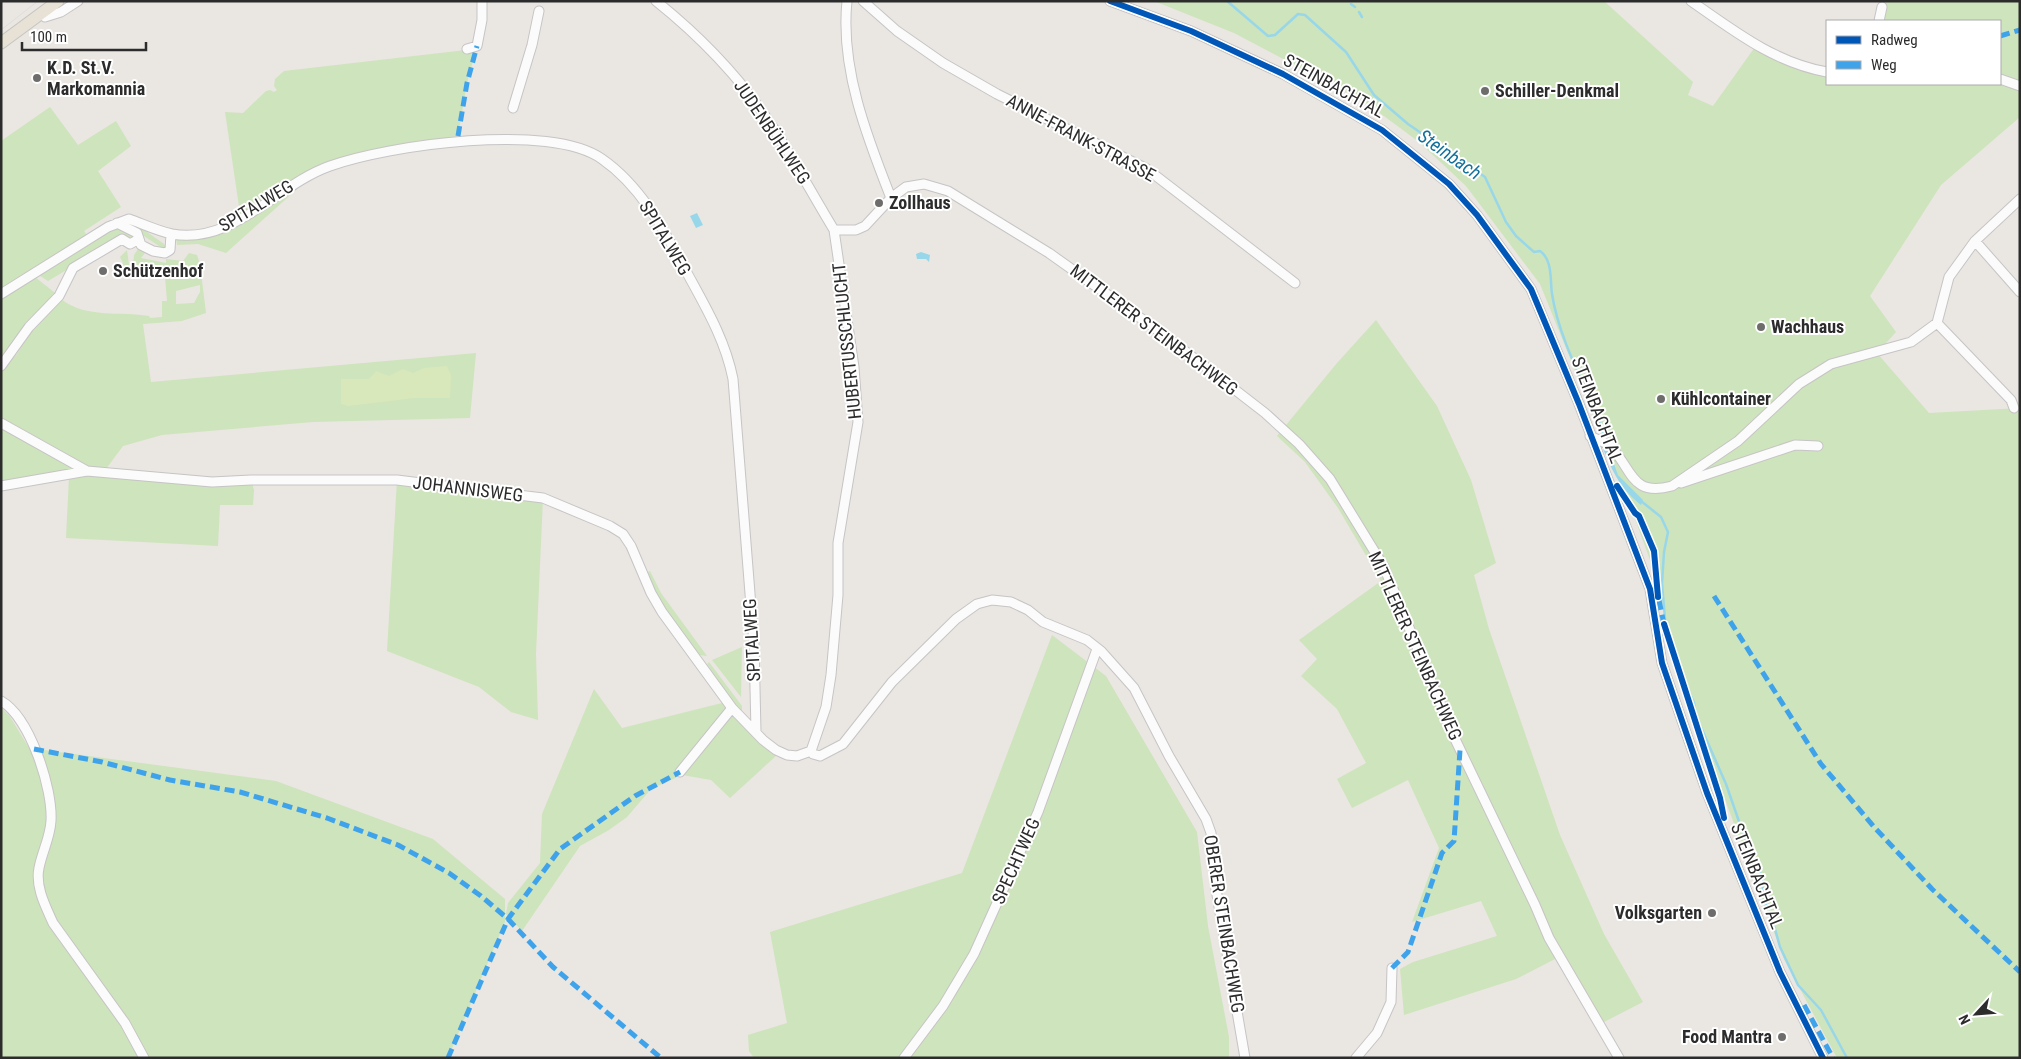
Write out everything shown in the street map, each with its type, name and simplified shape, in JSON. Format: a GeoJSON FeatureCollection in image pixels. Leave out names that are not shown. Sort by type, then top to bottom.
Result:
{"type":"FeatureCollection","features":[{"type":"Feature","properties":{"kind":"main road"},"geometry":{"type":"LineString","coordinates":[[1,44],[58,1]]}},
{"type":"Feature","properties":{"kind":"street"},"geometry":{"type":"LineString","coordinates":[[42,14],[45,17],[54,16],[78,1]]}},
{"type":"Feature","properties":{"kind":"street"},"geometry":{"type":"LineString","coordinates":[[467,48],[477,46],[480,39],[482,1]]}},
{"type":"Feature","properties":{"kind":"street","name":"JUDENBÜHLWEG"},"geometry":{"type":"LineString","coordinates":[[656,1],[709,50],[751,97],[774,129],[836,230]]}},
{"type":"Feature","properties":{"kind":"street"},"geometry":{"type":"LineString","coordinates":[[836,230],[856,230],[865,226],[891,198],[870,142],[850,68],[845,17],[847,1]]}},
{"type":"Feature","properties":{"kind":"street","name":"ANNE-FRANK-STRASSE"},"geometry":{"type":"LineString","coordinates":[[864,1],[897,31],[943,63],[997,94],[1148,169],[1295,282]]}},
{"type":"Feature","properties":{"kind":"street","name":"STEINBACHTAL"},"geometry":{"type":"LineString","coordinates":[[1110,1],[1191,31],[1284,74],[1328,97],[1382,130],[1449,184],[1477,215],[1531,289],[1565,369],[1650,589],[1662,663],[1697,766],[1761,928],[1823,1058]]}},
{"type":"Feature","properties":{"kind":"street"},"geometry":{"type":"LineString","coordinates":[[1692,1],[1755,46],[1805,68],[1826,72]]}},
{"type":"Feature","properties":{"kind":"street"},"geometry":{"type":"LineString","coordinates":[[1879,20],[1882,7]]}},
{"type":"Feature","properties":{"kind":"street"},"geometry":{"type":"LineString","coordinates":[[513,108],[530,52],[539,12]]}},
{"type":"Feature","properties":{"kind":"street"},"geometry":{"type":"LineString","coordinates":[[2001,79],[2020,86]]}},
{"type":"Feature","properties":{"kind":"street","name":"SPITALWEG"},"geometry":{"type":"LineString","coordinates":[[117,223],[129,219],[171,234],[187,235],[216,232],[241,220],[306,176],[350,159],[396,150],[477,141],[535,140],[574,146],[602,158],[625,179],[660,223],[713,321],[730,361],[754,644],[756,732]]}},
{"type":"Feature","properties":{"kind":"street","name":"MITTLERER STEINBACHWEG"},"geometry":{"type":"LineString","coordinates":[[891,198],[906,187],[924,184],[948,191],[1049,253],[1164,334],[1265,413],[1299,444],[1330,479],[1384,567],[1460,750],[1536,906],[1549,938],[1620,1058]]}},
{"type":"Feature","properties":{"kind":"street"},"geometry":{"type":"LineString","coordinates":[[1672,486],[1738,441],[1799,384],[1831,364],[1911,342],[1937,323],[1949,277],[1975,242],[2020,199]]}},
{"type":"Feature","properties":{"kind":"street"},"geometry":{"type":"LineString","coordinates":[[1,294],[117,223],[137,233],[141,245],[153,251],[165,252],[170,250],[171,234]]}},
{"type":"Feature","properties":{"kind":"street","name":"HUBERTUSSCHLUCHT"},"geometry":{"type":"LineString","coordinates":[[811,751],[826,707],[831,675],[838,595],[838,542],[858,422],[854,367],[836,230]]}},
{"type":"Feature","properties":{"kind":"street"},"geometry":{"type":"LineString","coordinates":[[1,366],[29,327],[59,296],[73,268],[122,239],[130,244],[139,240]]}},
{"type":"Feature","properties":{"kind":"street"},"geometry":{"type":"LineString","coordinates":[[1975,242],[2020,292]]}},
{"type":"Feature","properties":{"kind":"street"},"geometry":{"type":"LineString","coordinates":[[1937,323],[2011,400],[2014,408]]}},
{"type":"Feature","properties":{"kind":"street"},"geometry":{"type":"LineString","coordinates":[[1,423],[87,471]]}},
{"type":"Feature","properties":{"kind":"street"},"geometry":{"type":"LineString","coordinates":[[1590,436],[1611,446],[1630,476],[1643,487],[1662,489],[1770,452],[1795,446],[1818,446]]}},
{"type":"Feature","properties":{"kind":"street","name":"JOHANNISWEG"},"geometry":{"type":"LineString","coordinates":[[1,486],[87,471],[212,482],[251,480],[398,480],[543,498],[610,526],[623,534],[632,546],[650,593],[732,708],[776,750],[787,755],[797,756],[811,751]]}},
{"type":"Feature","properties":{"kind":"street","name":"OBERER STEINBACHWEG"},"geometry":{"type":"LineString","coordinates":[[811,751],[813,754],[820,756],[843,744],[892,682],[956,619],[977,604],[992,600],[1011,602],[1028,610],[1043,622],[1079,636],[1097,649],[1134,688],[1169,756],[1206,819],[1211,833],[1216,889],[1245,1058]]}},
{"type":"Feature","properties":{"kind":"street","name":"SPECHTWEG"},"geometry":{"type":"LineString","coordinates":[[904,1058],[943,1006],[974,954],[1038,812],[1097,649]]}},
{"type":"Feature","properties":{"kind":"street"},"geometry":{"type":"LineString","coordinates":[[1,701],[8,705],[17,715],[29,735],[48,794],[51,820],[38,874],[44,904],[53,923],[125,1023],[144,1058]]}},
{"type":"Feature","properties":{"kind":"street"},"geometry":{"type":"LineString","coordinates":[[680,772],[732,708]]}},
{"type":"Feature","properties":{"kind":"street"},"geometry":{"type":"LineString","coordinates":[[1356,1058],[1377,1033],[1391,1002],[1392,968]]}},
{"type":"Feature","properties":{"kind":"green space"},"geometry":{"type":"Polygon","coordinates":[[[1154,1],[1604,1],[1693,82],[1688,95],[1713,106],[1755,47],[1826,74],[1826,85],[2001,85],[2001,20],[1880,20],[1884,1],[2020,1],[2020,117],[1941,185],[1870,296],[1896,332],[1877,353],[1929,413],[2020,408],[2020,1058],[1837,1058],[1784,959],[1675,664],[1659,585],[1634,516],[1540,284],[1466,186],[1419,142],[1365,102],[1234,33],[1154,1]]]}},
{"type":"Feature","properties":{"kind":"green space"},"geometry":{"type":"Polygon","coordinates":[[[466,50],[468,53],[476,50],[467,83],[458,136],[449,137],[443,144],[350,159],[305,182],[226,253],[198,244],[177,245],[176,237],[241,220],[225,112],[243,113],[266,91],[274,92],[277,90],[274,86],[275,79],[284,71],[466,50]]]}},
{"type":"Feature","properties":{"kind":"green space"},"geometry":{"type":"Polygon","coordinates":[[[50,107],[78,145],[116,121],[131,146],[98,171],[121,207],[84,231],[88,237],[1,291],[1,141],[50,107]]]}},
{"type":"Feature","properties":{"kind":"green space"},"geometry":{"type":"Polygon","coordinates":[[[133,222],[166,247],[162,248],[124,223],[133,222]]]}},
{"type":"Feature","properties":{"kind":"green space"},"geometry":{"type":"Polygon","coordinates":[[[115,227],[138,237],[122,237],[48,281],[37,274],[115,227]]]}},
{"type":"Feature","properties":{"kind":"green space"},"geometry":{"type":"Polygon","coordinates":[[[138,249],[145,253],[141,258],[166,263],[166,259],[183,261],[189,253],[197,255],[200,264],[206,313],[182,321],[143,324],[151,382],[476,353],[470,418],[313,422],[162,435],[123,446],[106,469],[88,466],[1,417],[1,370],[17,354],[32,330],[61,299],[71,305],[92,312],[149,316],[150,318],[162,317],[162,301],[167,301],[165,277],[143,279],[136,274],[132,277],[134,255],[138,249]],[[200,285],[176,291],[176,304],[194,303],[200,292],[200,285]]]}},
{"type":"Feature","properties":{"kind":"green space"},"geometry":{"type":"Polygon","coordinates":[[[127,250],[130,272],[123,276],[117,276],[115,274],[120,272],[119,265],[123,263],[120,257],[127,250]]]}},
{"type":"Feature","properties":{"kind":"green space"},"geometry":{"type":"Polygon","coordinates":[[[35,277],[59,296],[1,366],[1,298],[35,277]]]}},
{"type":"Feature","properties":{"kind":"green space"},"geometry":{"type":"Polygon","coordinates":[[[1376,320],[1437,406],[1471,480],[1496,563],[1474,575],[1489,629],[1560,835],[1604,934],[1643,1002],[1602,1023],[1557,958],[1516,979],[1404,1015],[1400,969],[1413,962],[1497,936],[1481,901],[1412,922],[1439,848],[1408,780],[1352,808],[1337,779],[1366,763],[1337,709],[1301,676],[1317,659],[1299,640],[1381,581],[1338,508],[1305,462],[1277,436],[1337,363],[1376,320]]]}},
{"type":"Feature","properties":{"kind":"green space"},"geometry":{"type":"Polygon","coordinates":[[[447,366],[451,375],[450,398],[415,398],[348,406],[341,404],[341,379],[369,379],[376,371],[389,376],[403,369],[413,373],[424,368],[447,366]]]}},
{"type":"Feature","properties":{"kind":"green space"},"geometry":{"type":"Polygon","coordinates":[[[1,423],[87,471],[251,480],[254,490],[253,505],[220,505],[218,546],[66,538],[69,477],[1,490],[1,423]]]}},
{"type":"Feature","properties":{"kind":"green space"},"geometry":{"type":"Polygon","coordinates":[[[397,480],[543,498],[536,654],[538,720],[511,712],[479,687],[387,651],[397,480]]]}},
{"type":"Feature","properties":{"kind":"green space"},"geometry":{"type":"Polygon","coordinates":[[[650,571],[661,593],[707,656],[693,654],[662,612],[643,574],[650,571]]]}},
{"type":"Feature","properties":{"kind":"green space"},"geometry":{"type":"Polygon","coordinates":[[[1052,635],[1106,676],[1197,832],[1208,926],[1229,1037],[1229,1058],[754,1058],[749,1051],[748,1035],[787,1023],[770,932],[962,873],[1052,635]]]}},
{"type":"Feature","properties":{"kind":"green space"},"geometry":{"type":"Polygon","coordinates":[[[742,647],[741,697],[712,660],[742,647]]]}},
{"type":"Feature","properties":{"kind":"green space"},"geometry":{"type":"Polygon","coordinates":[[[709,662],[742,706],[742,715],[707,664],[709,662]]]}},
{"type":"Feature","properties":{"kind":"green space"},"geometry":{"type":"Polygon","coordinates":[[[594,689],[622,728],[722,703],[777,755],[730,798],[711,780],[682,775],[651,789],[627,817],[609,830],[580,846],[522,931],[506,914],[508,903],[540,863],[542,814],[594,689]]]}},
{"type":"Feature","properties":{"kind":"green space"},"geometry":{"type":"Polygon","coordinates":[[[1,708],[9,715],[29,748],[276,781],[433,839],[505,899],[505,922],[448,1058],[1,1058],[1,708]]]}},
{"type":"Feature","properties":{"kind":"water"},"geometry":{"type":"Polygon","coordinates":[[[697,213],[703,225],[696,228],[690,216],[697,213]]]}},
{"type":"Feature","properties":{"kind":"water"},"geometry":{"type":"Polygon","coordinates":[[[921,252],[930,255],[929,262],[926,259],[917,259],[916,254],[921,252]]]}},
{"type":"Feature","properties":{"kind":"water"},"geometry":{"type":"Polygon","coordinates":[[[1603,449],[1609,450],[1618,475],[1643,500],[1641,505],[1618,480],[1603,449]]]}},
{"type":"Feature","properties":{"kind":"waterway","name":"Steinbach"},"geometry":{"type":"LineString","coordinates":[[1227,1],[1268,36],[1275,35],[1298,14],[1305,15],[1346,52],[1374,95],[1408,124],[1485,177],[1506,222],[1516,236],[1534,252],[1540,251],[1547,260],[1559,323],[1569,352],[1594,407],[1605,440]]}},
{"type":"Feature","properties":{"kind":"waterway"},"geometry":{"type":"LineString","coordinates":[[1351,4],[1355,7]]}},
{"type":"Feature","properties":{"kind":"waterway"},"geometry":{"type":"LineString","coordinates":[[1359,12],[1362,17]]}},
{"type":"Feature","properties":{"kind":"waterway","name":"Steinbach"},"geometry":{"type":"LineString","coordinates":[[1641,501],[1661,517],[1668,532],[1664,552],[1662,583],[1666,631],[1674,644],[1679,668],[1694,703],[1696,716],[1726,784],[1743,833],[1760,872],[1767,911],[1780,947],[1798,985],[1821,1010],[1847,1058]]}},
{"type":"Feature","properties":{"kind":"tram line"},"geometry":{"type":"LineString","coordinates":[[1,30],[38,1]]}},
{"type":"Feature","properties":{"kind":"marked path"},"geometry":{"type":"LineString","coordinates":[[2001,36],[2020,30]]}},
{"type":"Feature","properties":{"kind":"marked path"},"geometry":{"type":"LineString","coordinates":[[458,136],[467,83],[477,46]]}},
{"type":"Feature","properties":{"kind":"marked path"},"geometry":{"type":"LineString","coordinates":[[1714,596],[1821,764],[1875,828],[1932,889],[2020,972]]}},
{"type":"Feature","properties":{"kind":"marked path"},"geometry":{"type":"LineString","coordinates":[[1659,600],[1665,629]]}},
{"type":"Feature","properties":{"kind":"marked path"},"geometry":{"type":"LineString","coordinates":[[34,749],[102,762],[170,780],[240,792],[327,818],[398,845],[449,873],[481,896],[508,919],[553,967],[661,1058]]}},
{"type":"Feature","properties":{"kind":"marked path"},"geometry":{"type":"LineString","coordinates":[[1392,968],[1408,952],[1442,853],[1454,841],[1460,750]]}},
{"type":"Feature","properties":{"kind":"marked path"},"geometry":{"type":"LineString","coordinates":[[448,1058],[508,919],[560,849],[635,796],[680,772]]}},
{"type":"Feature","properties":{"kind":"marked path"},"geometry":{"type":"LineString","coordinates":[[1804,1005],[1833,1058]]}},
{"type":"Feature","properties":{"kind":"cycle path"},"geometry":{"type":"LineString","coordinates":[[1110,1],[1191,31],[1283,74],[1382,130],[1449,184],[1477,215],[1531,289],[1579,404],[1650,589],[1662,663],[1707,793],[1780,972],[1823,1058]]}},
{"type":"Feature","properties":{"kind":"cycle path"},"geometry":{"type":"LineString","coordinates":[[1617,486],[1639,516],[1654,551],[1658,597]]}},
{"type":"Feature","properties":{"kind":"cycle path"},"geometry":{"type":"LineString","coordinates":[[1664,624],[1720,798],[1724,818]]}},
{"type":"Feature","properties":{"kind":"place","name":"K.D. St.V. Markomannia"},"geometry":{"type":"Point","coordinates":[37,78]}},
{"type":"Feature","properties":{"kind":"place","name":"Schiller-Denkmal"},"geometry":{"type":"Point","coordinates":[1485,91]}},
{"type":"Feature","properties":{"kind":"place","name":"Zollhaus"},"geometry":{"type":"Point","coordinates":[879,203]}},
{"type":"Feature","properties":{"kind":"place","name":"Schützenhof"},"geometry":{"type":"Point","coordinates":[103,271]}},
{"type":"Feature","properties":{"kind":"place","name":"Wachhaus"},"geometry":{"type":"Point","coordinates":[1761,327]}},
{"type":"Feature","properties":{"kind":"place","name":"Kühlcontainer"},"geometry":{"type":"Point","coordinates":[1661,399]}},
{"type":"Feature","properties":{"kind":"place","name":"Volksgarten"},"geometry":{"type":"Point","coordinates":[1712,913]}},
{"type":"Feature","properties":{"kind":"place","name":"Food Mantra"},"geometry":{"type":"Point","coordinates":[1782,1037]}}]}
